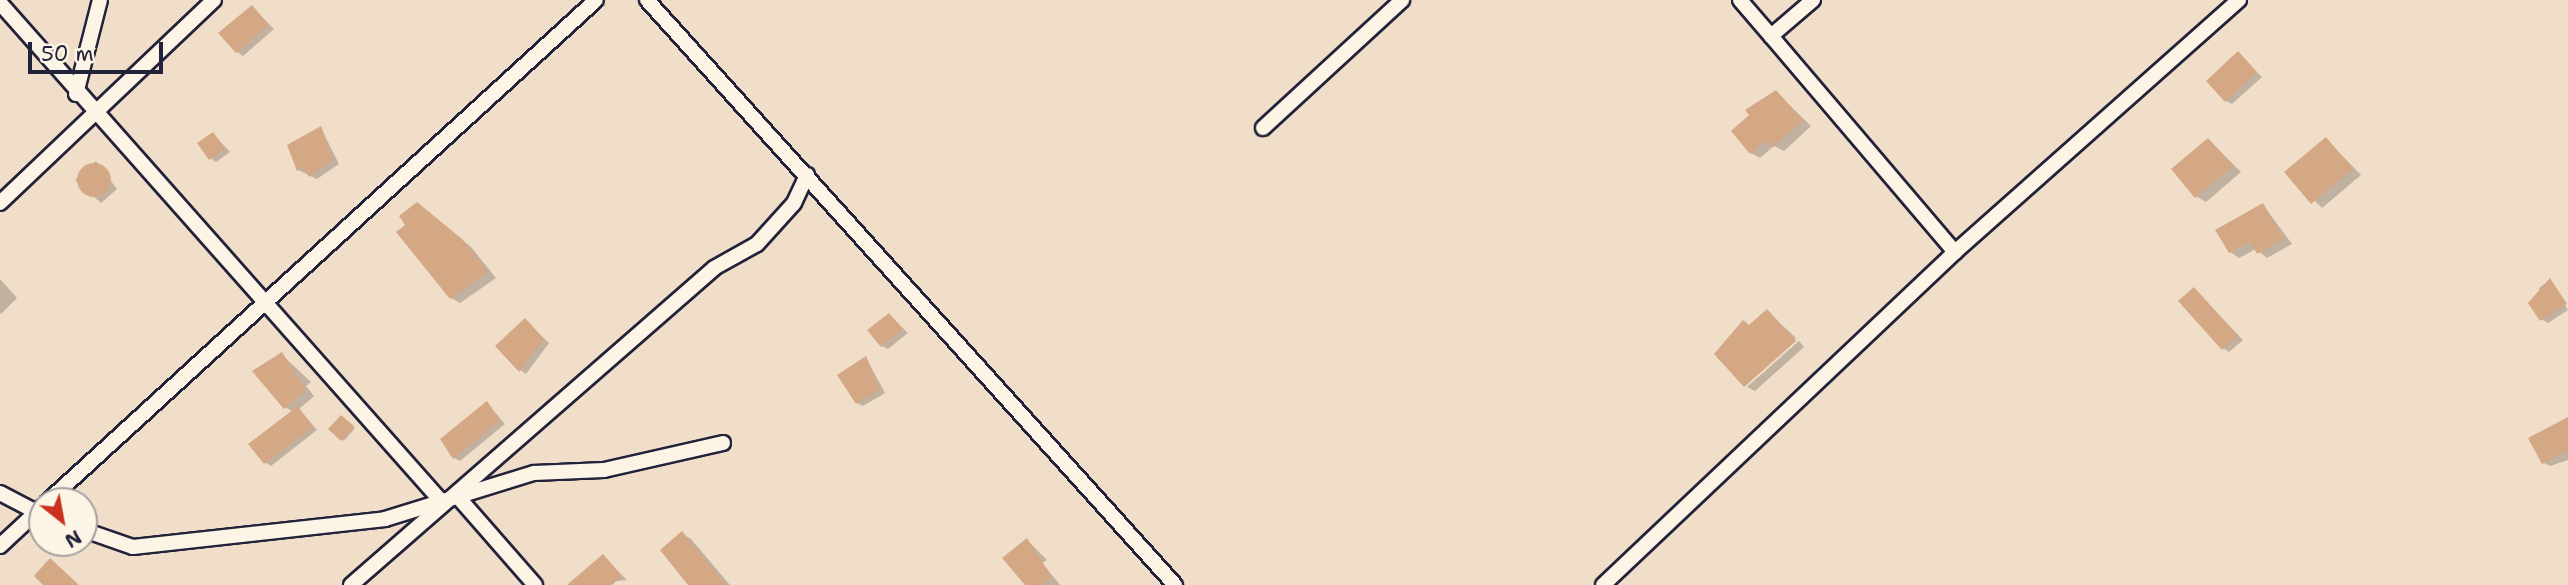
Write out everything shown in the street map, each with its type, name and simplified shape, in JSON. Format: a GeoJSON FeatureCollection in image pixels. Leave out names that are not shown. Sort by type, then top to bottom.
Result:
{"type":"FeatureCollection","features":[{"type":"Feature","properties":{"kind":"street"},"geometry":{"type":"LineString","coordinates":[[76,94],[100,0]]}},
{"type":"Feature","properties":{"kind":"street"},"geometry":{"type":"LineString","coordinates":[[0,203],[214,0]]}},
{"type":"Feature","properties":{"kind":"street"},"geometry":{"type":"LineString","coordinates":[[63,487],[264,300],[596,0]]}},
{"type":"Feature","properties":{"kind":"street"},"geometry":{"type":"LineString","coordinates":[[647,0],[1175,585]]}},
{"type":"Feature","properties":{"kind":"street"},"geometry":{"type":"LineString","coordinates":[[1263,128],[1402,0]]}},
{"type":"Feature","properties":{"kind":"street"},"geometry":{"type":"LineString","coordinates":[[1740,0],[1955,252]]}},
{"type":"Feature","properties":{"kind":"street"},"geometry":{"type":"LineString","coordinates":[[1771,36],[1813,0]]}},
{"type":"Feature","properties":{"kind":"street"},"geometry":{"type":"LineString","coordinates":[[1603,585],[1955,252],[2239,0]]}},
{"type":"Feature","properties":{"kind":"street"},"geometry":{"type":"LineString","coordinates":[[0,3],[76,94],[264,300],[442,502]]}},
{"type":"Feature","properties":{"kind":"street"},"geometry":{"type":"LineString","coordinates":[[351,585],[442,502],[714,268],[757,244],[794,203],[807,175]]}},
{"type":"Feature","properties":{"kind":"street"},"geometry":{"type":"LineString","coordinates":[[98,535],[133,547],[385,519],[534,473],[604,470],[723,443]]}},
{"type":"Feature","properties":{"kind":"street"},"geometry":{"type":"LineString","coordinates":[[0,493],[28,506]]}},
{"type":"Feature","properties":{"kind":"street"},"geometry":{"type":"LineString","coordinates":[[458,497],[535,585]]}},
{"type":"Feature","properties":{"kind":"street"},"geometry":{"type":"LineString","coordinates":[[0,546],[28,522]]}},
{"type":"Feature","properties":{"kind":"building"},"geometry":{"type":"Polygon","coordinates":[[[252,5],[269,25],[236,53],[218,33],[252,5]]]}},
{"type":"Feature","properties":{"kind":"building"},"geometry":{"type":"Polygon","coordinates":[[[2238,51],[2257,72],[2225,102],[2206,81],[2238,51]]]}},
{"type":"Feature","properties":{"kind":"building"},"geometry":{"type":"Polygon","coordinates":[[[1776,90],[1803,120],[1773,147],[1766,140],[1750,154],[1731,131],[1749,115],[1745,110],[1776,90]]]}},
{"type":"Feature","properties":{"kind":"building"},"geometry":{"type":"Polygon","coordinates":[[[321,126],[333,160],[309,177],[303,167],[297,171],[287,145],[321,126]]]}},
{"type":"Feature","properties":{"kind":"building"},"geometry":{"type":"Polygon","coordinates":[[[213,132],[225,148],[209,160],[197,143],[213,132]]]}},
{"type":"Feature","properties":{"kind":"building"},"geometry":{"type":"Polygon","coordinates":[[[2326,137],[2353,169],[2311,204],[2284,172],[2326,137]]]}},
{"type":"Feature","properties":{"kind":"building"},"geometry":{"type":"Polygon","coordinates":[[[2208,138],[2233,166],[2195,198],[2171,169],[2208,138]]]}},
{"type":"Feature","properties":{"kind":"building"},"geometry":{"type":"Polygon","coordinates":[[[94,163],[106,168],[111,180],[106,192],[94,197],[82,192],[77,180],[82,168],[94,163]]]}},
{"type":"Feature","properties":{"kind":"building"},"geometry":{"type":"Polygon","coordinates":[[[417,202],[462,239],[488,272],[450,299],[396,232],[405,225],[399,216],[417,202]]]}},
{"type":"Feature","properties":{"kind":"building"},"geometry":{"type":"Polygon","coordinates":[[[2263,203],[2284,239],[2257,254],[2250,242],[2229,253],[2215,230],[2263,203]]]}},
{"type":"Feature","properties":{"kind":"building"},"geometry":{"type":"Polygon","coordinates":[[[2550,278],[2567,304],[2540,321],[2528,303],[2550,278]]]}},
{"type":"Feature","properties":{"kind":"building"},"geometry":{"type":"Polygon","coordinates":[[[2194,287],[2238,336],[2222,350],[2178,301],[2194,287]]]}},
{"type":"Feature","properties":{"kind":"building"},"geometry":{"type":"Polygon","coordinates":[[[1767,309],[1796,341],[1744,387],[1714,354],[1743,320],[1749,325],[1767,309]]]}},
{"type":"Feature","properties":{"kind":"building"},"geometry":{"type":"Polygon","coordinates":[[[889,313],[903,329],[881,347],[867,330],[889,313]]]}},
{"type":"Feature","properties":{"kind":"building"},"geometry":{"type":"Polygon","coordinates":[[[525,318],[544,339],[519,372],[495,346],[525,318]]]}},
{"type":"Feature","properties":{"kind":"building"},"geometry":{"type":"Polygon","coordinates":[[[282,352],[306,390],[284,409],[252,371],[282,352]]]}},
{"type":"Feature","properties":{"kind":"building"},"geometry":{"type":"Polygon","coordinates":[[[866,356],[880,389],[856,404],[837,375],[866,356]]]}},
{"type":"Feature","properties":{"kind":"building"},"geometry":{"type":"Polygon","coordinates":[[[487,401],[500,420],[453,459],[440,439],[487,401]]]}},
{"type":"Feature","properties":{"kind":"building"},"geometry":{"type":"Polygon","coordinates":[[[298,406],[313,427],[264,464],[248,444],[298,406]]]}},
{"type":"Feature","properties":{"kind":"building"},"geometry":{"type":"Polygon","coordinates":[[[341,415],[354,426],[341,441],[328,429],[341,415]]]}},
{"type":"Feature","properties":{"kind":"building"},"geometry":{"type":"Polygon","coordinates":[[[2568,417],[2568,450],[2542,464],[2528,438],[2568,417]]]}},
{"type":"Feature","properties":{"kind":"building"},"geometry":{"type":"Polygon","coordinates":[[[682,531],[726,585],[688,585],[660,550],[682,531]]]}},
{"type":"Feature","properties":{"kind":"building"},"geometry":{"type":"Polygon","coordinates":[[[1027,538],[1052,577],[1042,585],[1025,585],[1002,558],[1027,538]]]}},
{"type":"Feature","properties":{"kind":"building"},"geometry":{"type":"Polygon","coordinates":[[[603,554],[622,576],[612,585],[567,585],[603,554]]]}},
{"type":"Feature","properties":{"kind":"building"},"geometry":{"type":"Polygon","coordinates":[[[50,558],[79,585],[43,585],[34,576],[50,558]]]}}]}
